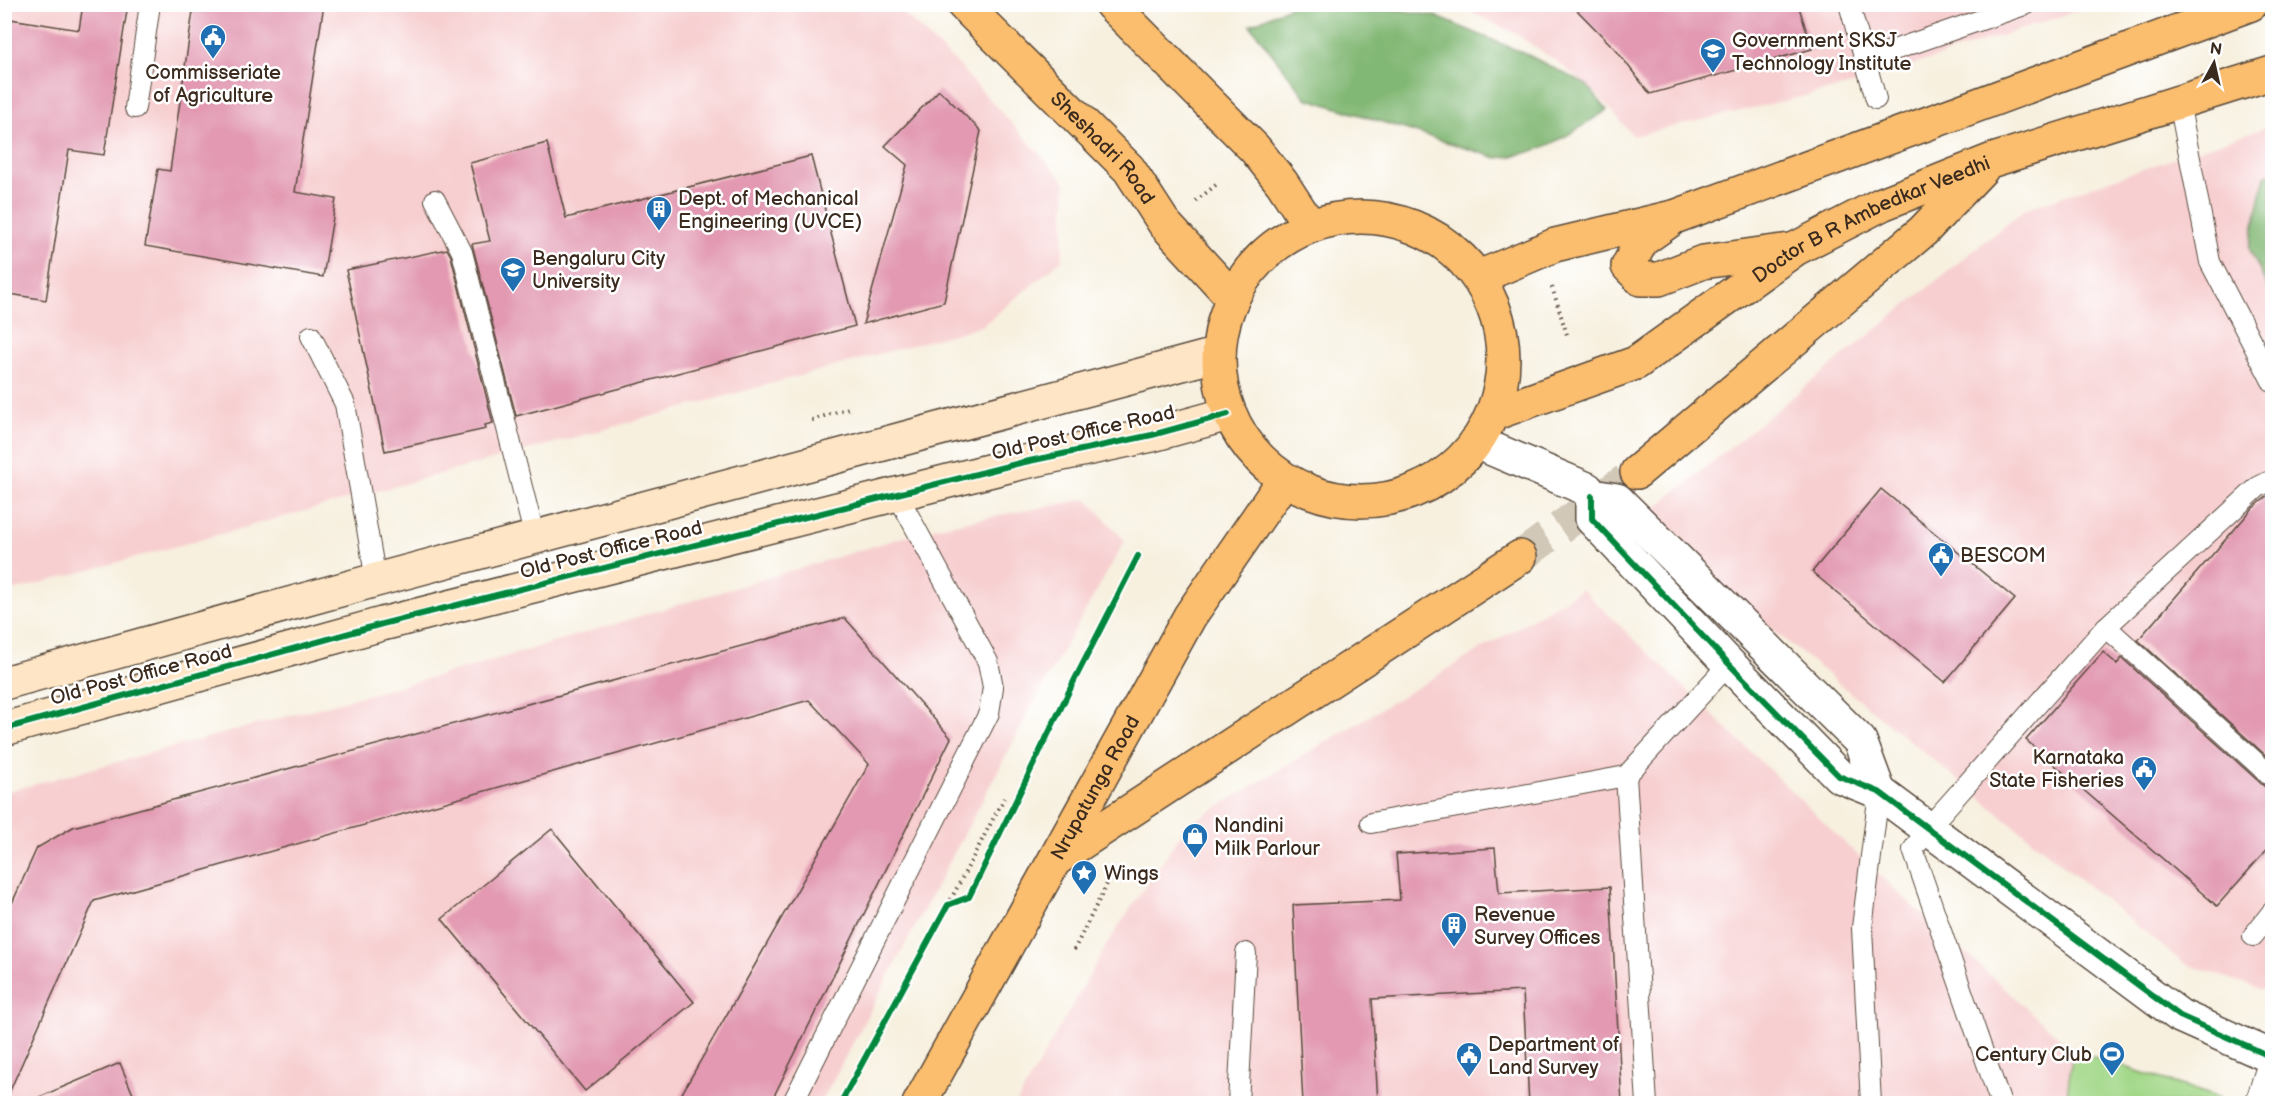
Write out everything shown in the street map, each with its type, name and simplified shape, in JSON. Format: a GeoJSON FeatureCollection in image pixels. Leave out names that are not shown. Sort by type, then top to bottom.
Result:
{"type":"FeatureCollection","features":[{"type":"Feature","properties":{"kind":"main road","name":"Sheshadri Road"},"geometry":{"type":"LineString","coordinates":[[963,4],[1129,170],[1164,223],[1233,298]]}},
{"type":"Feature","properties":{"kind":"main road"},"geometry":{"type":"LineString","coordinates":[[1111,4],[1255,149],[1282,183],[1310,226]]}},
{"type":"Feature","properties":{"kind":"main road"},"geometry":{"type":"LineString","coordinates":[[1479,277],[1555,245],[1677,216],[2251,4]]}},
{"type":"Feature","properties":{"kind":"main road","name":"Doctor B R Ambedkar Veedhi"},"geometry":{"type":"LineString","coordinates":[[1493,414],[1636,363],[1795,249],[1882,204],[1990,161],[2272,73]]}},
{"type":"Feature","properties":{"kind":"main road"},"geometry":{"type":"LineString","coordinates":[[1637,472],[1923,231],[1990,161]]}},
{"type":"Feature","properties":{"kind":"main road"},"geometry":{"type":"LineString","coordinates":[[1353,216],[1399,221],[1444,243],[1479,277],[1500,322],[1504,371],[1492,419],[1463,460],[1423,488],[1375,502],[1325,498],[1284,480],[1250,450],[1228,414],[1218,367],[1222,322],[1233,298],[1240,282],[1270,248],[1310,226],[1353,216]]}},
{"type":"Feature","properties":{"kind":"main road"},"geometry":{"type":"LineString","coordinates":[[1677,216],[1642,240],[1628,266],[1641,279],[1659,279],[1703,262],[1795,249]]}},
{"type":"Feature","properties":{"kind":"main road","name":"Nrupatunga Road"},"geometry":{"type":"LineString","coordinates":[[920,1104],[1190,616],[1284,480]]}},
{"type":"Feature","properties":{"kind":"main road"},"geometry":{"type":"LineString","coordinates":[[1054,861],[1520,557]]}},
{"type":"Feature","properties":{"kind":"street","name":"Old Post Office Road"},"geometry":{"type":"LineString","coordinates":[[4,683],[376,580],[1219,354]]}},
{"type":"Feature","properties":{"kind":"street","name":"Old Post Office Road"},"geometry":{"type":"LineString","coordinates":[[4,729],[382,624],[1020,463],[1152,435],[1228,414]]}},
{"type":"Feature","properties":{"kind":"street"},"geometry":{"type":"LineString","coordinates":[[1476,442],[1587,489],[1592,495],[1617,500],[1860,741],[1879,792]]}},
{"type":"Feature","properties":{"kind":"street"},"geometry":{"type":"LineString","coordinates":[[1592,495],[1592,519],[1839,776],[1879,792],[2180,1017],[2271,1057]]}},
{"type":"Feature","properties":{"kind":"lane"},"geometry":{"type":"LineString","coordinates":[[135,108],[150,4]]}},
{"type":"Feature","properties":{"kind":"lane"},"geometry":{"type":"LineString","coordinates":[[1849,4],[1876,99]]}},
{"type":"Feature","properties":{"kind":"lane"},"geometry":{"type":"LineString","coordinates":[[1865,60],[2027,4]]}},
{"type":"Feature","properties":{"kind":"lane"},"geometry":{"type":"LineString","coordinates":[[2179,102],[2210,262],[2272,381]]}},
{"type":"Feature","properties":{"kind":"lane"},"geometry":{"type":"LineString","coordinates":[[435,200],[462,252],[535,538]]}},
{"type":"Feature","properties":{"kind":"lane"},"geometry":{"type":"LineString","coordinates":[[311,336],[345,404],[376,580]]}},
{"type":"Feature","properties":{"kind":"lane"},"geometry":{"type":"LineString","coordinates":[[2001,1104],[1913,850],[1928,828],[2106,627],[2258,488],[2268,482],[2272,483]]}},
{"type":"Feature","properties":{"kind":"lane"},"geometry":{"type":"LineString","coordinates":[[792,1104],[989,713],[993,687],[988,662],[897,494]]}},
{"type":"Feature","properties":{"kind":"lane"},"geometry":{"type":"LineString","coordinates":[[2106,627],[2272,777]]}},
{"type":"Feature","properties":{"kind":"lane"},"geometry":{"type":"LineString","coordinates":[[1371,824],[1626,776],[1729,664]]}},
{"type":"Feature","properties":{"kind":"lane"},"geometry":{"type":"LineString","coordinates":[[1626,776],[1647,1104]]}},
{"type":"Feature","properties":{"kind":"lane"},"geometry":{"type":"LineString","coordinates":[[1871,1104],[1862,928],[1879,792]]}},
{"type":"Feature","properties":{"kind":"lane"},"geometry":{"type":"LineString","coordinates":[[2253,936],[2272,912]]}},
{"type":"Feature","properties":{"kind":"lane"},"geometry":{"type":"LineString","coordinates":[[1239,1104],[1246,953]]}},
{"type":"Feature","properties":{"kind":"lane"},"geometry":{"type":"LineString","coordinates":[[2255,1104],[2271,1057]]}},
{"type":"Feature","properties":{"kind":"path"},"geometry":{"type":"LineString","coordinates":[[1196,202],[1217,184]]}},
{"type":"Feature","properties":{"kind":"path"},"geometry":{"type":"LineString","coordinates":[[1552,284],[1568,338]]}},
{"type":"Feature","properties":{"kind":"path"},"geometry":{"type":"LineString","coordinates":[[948,905],[1004,798]]}},
{"type":"Feature","properties":{"kind":"path"},"geometry":{"type":"LineString","coordinates":[[1074,950],[1116,866]]}},
{"type":"Feature","properties":{"kind":"shaded area","name":"Bengaluru City University"},"geometry":{"type":"Polygon","coordinates":[[[4,5],[895,5],[961,68],[1066,183],[1062,260],[982,326],[5,593],[4,5]]]}},
{"type":"Feature","properties":{"kind":"shaded area","name":"Government SKSJ Technology Institute"},"geometry":{"type":"Polygon","coordinates":[[[1450,5],[2094,5],[1856,84],[1633,136],[1599,96],[1559,63],[1516,34],[1469,11],[1450,5]]]}},
{"type":"Feature","properties":{"kind":"shaded area"},"geometry":{"type":"Polygon","coordinates":[[[2272,125],[2272,993],[2183,963],[1639,521],[2025,209],[2272,125]]]}},
{"type":"Feature","properties":{"kind":"shaded area"},"geometry":{"type":"Polygon","coordinates":[[[1087,499],[1125,541],[1050,673],[821,1103],[5,1104],[5,792],[474,666],[937,527],[1087,499]]]}},
{"type":"Feature","properties":{"kind":"shaded area"},"geometry":{"type":"Polygon","coordinates":[[[1582,589],[1866,863],[2073,1050],[2066,1103],[1016,1104],[1110,939],[1187,825],[1582,589]]]}},
{"type":"Feature","properties":{"kind":"green space"},"geometry":{"type":"Polygon","coordinates":[[[1306,4],[1370,5],[1435,16],[1526,54],[1587,85],[1607,110],[1568,135],[1542,148],[1497,158],[1306,98],[1250,25],[1289,7],[1306,4]]]}},
{"type":"Feature","properties":{"kind":"green space"},"geometry":{"type":"Polygon","coordinates":[[[2272,173],[2272,297],[2249,248],[2265,176],[2272,173]]]}},
{"type":"Feature","properties":{"kind":"green space","name":"Century Club"},"geometry":{"type":"Polygon","coordinates":[[[2073,1050],[2235,1103],[2066,1103],[2073,1050]]]}},
{"type":"Feature","properties":{"kind":"building"},"geometry":{"type":"Polygon","coordinates":[[[83,4],[128,4],[104,155],[69,150],[46,300],[4,293],[4,18],[79,30],[83,4]]]}},
{"type":"Feature","properties":{"kind":"building"},"geometry":{"type":"Polygon","coordinates":[[[194,4],[324,4],[295,192],[336,199],[323,277],[145,246],[158,169],[170,171],[194,4]]]}},
{"type":"Feature","properties":{"kind":"building"},"geometry":{"type":"Polygon","coordinates":[[[1571,4],[1798,4],[1812,49],[1650,94],[1616,50],[1571,4]]]}},
{"type":"Feature","properties":{"kind":"building"},"geometry":{"type":"Polygon","coordinates":[[[939,90],[981,131],[944,302],[863,324],[907,165],[885,146],[939,90]]]}},
{"type":"Feature","properties":{"kind":"building"},"geometry":{"type":"Polygon","coordinates":[[[547,143],[566,218],[811,156],[855,326],[516,416],[472,244],[490,241],[470,163],[547,143]]]}},
{"type":"Feature","properties":{"kind":"building"},"geometry":{"type":"Polygon","coordinates":[[[447,249],[451,256],[493,423],[485,425],[486,429],[385,451],[346,270],[447,249]]]}},
{"type":"Feature","properties":{"kind":"building"},"geometry":{"type":"Polygon","coordinates":[[[1881,489],[2015,599],[1945,682],[1812,572],[1881,489]]]}},
{"type":"Feature","properties":{"kind":"building"},"geometry":{"type":"Polygon","coordinates":[[[2272,495],[2272,761],[2138,640],[2253,508],[2272,495]]]}},
{"type":"Feature","properties":{"kind":"building"},"geometry":{"type":"Polygon","coordinates":[[[845,618],[951,738],[770,1104],[676,1104],[869,764],[809,700],[94,901],[4,1104],[4,921],[37,848],[73,827],[845,618]]]}},
{"type":"Feature","properties":{"kind":"building"},"geometry":{"type":"Polygon","coordinates":[[[2103,652],[2117,664],[2122,658],[2264,786],[2272,789],[2272,844],[2217,906],[2026,740],[2103,652]]]}},
{"type":"Feature","properties":{"kind":"building"},"geometry":{"type":"Polygon","coordinates":[[[552,829],[694,1002],[585,1091],[442,919],[552,829]]]}},
{"type":"Feature","properties":{"kind":"building","name":"Revenue Survey Offices"},"geometry":{"type":"Polygon","coordinates":[[[1495,848],[1499,893],[1610,887],[1622,1104],[1529,1104],[1523,991],[1372,999],[1378,1104],[1303,1104],[1293,905],[1400,900],[1396,854],[1495,848]]]}},
{"type":"Feature","properties":{"kind":"building"},"geometry":{"type":"Polygon","coordinates":[[[120,1063],[137,1104],[25,1104],[25,1103],[120,1063]]]}},
{"type":"Feature","properties":{"kind":"tunnel"},"geometry":{"type":"LineString","coordinates":[[1520,557],[1637,472]]}},
{"type":"Feature","properties":{"kind":"cycle path"},"geometry":{"type":"LineString","coordinates":[[4,729],[382,624],[1020,463],[1152,435],[1228,414]]}},
{"type":"Feature","properties":{"kind":"cycle path"},"geometry":{"type":"LineString","coordinates":[[1592,496],[1592,519],[1839,776],[1879,792],[2180,1016],[2272,1057]]}},
{"type":"Feature","properties":{"kind":"cycle path"},"geometry":{"type":"LineString","coordinates":[[840,1104],[948,905],[969,897],[1075,679],[1138,556]]}},
{"type":"Feature","properties":{"kind":"place","name":"Commisseriate of Agriculture"},"geometry":{"type":"Point","coordinates":[213,60]}},
{"type":"Feature","properties":{"kind":"place","name":"Government SKSJ Technology Institute"},"geometry":{"type":"Point","coordinates":[1713,74]}},
{"type":"Feature","properties":{"kind":"place","name":"Dept. of Mechanical Engineering (UVCE)"},"geometry":{"type":"Point","coordinates":[659,232]}},
{"type":"Feature","properties":{"kind":"place","name":"Bengaluru City University"},"geometry":{"type":"Point","coordinates":[513,293]}},
{"type":"Feature","properties":{"kind":"place","name":"BESCOM"},"geometry":{"type":"Point","coordinates":[1941,578]}},
{"type":"Feature","properties":{"kind":"place","name":"Karnataka State Fisheries"},"geometry":{"type":"Point","coordinates":[2144,792]}},
{"type":"Feature","properties":{"kind":"place","name":"Nandini Milk Parlour"},"geometry":{"type":"Point","coordinates":[1195,859]}},
{"type":"Feature","properties":{"kind":"place","name":"Wings"},"geometry":{"type":"Point","coordinates":[1084,896]}},
{"type":"Feature","properties":{"kind":"place","name":"Revenue Survey Offices"},"geometry":{"type":"Point","coordinates":[1454,948]}},
{"type":"Feature","properties":{"kind":"place","name":"Century Club"},"geometry":{"type":"Point","coordinates":[2112,1077]}},
{"type":"Feature","properties":{"kind":"place","name":"Department of Land Survey"},"geometry":{"type":"Point","coordinates":[1469,1078]}}]}
